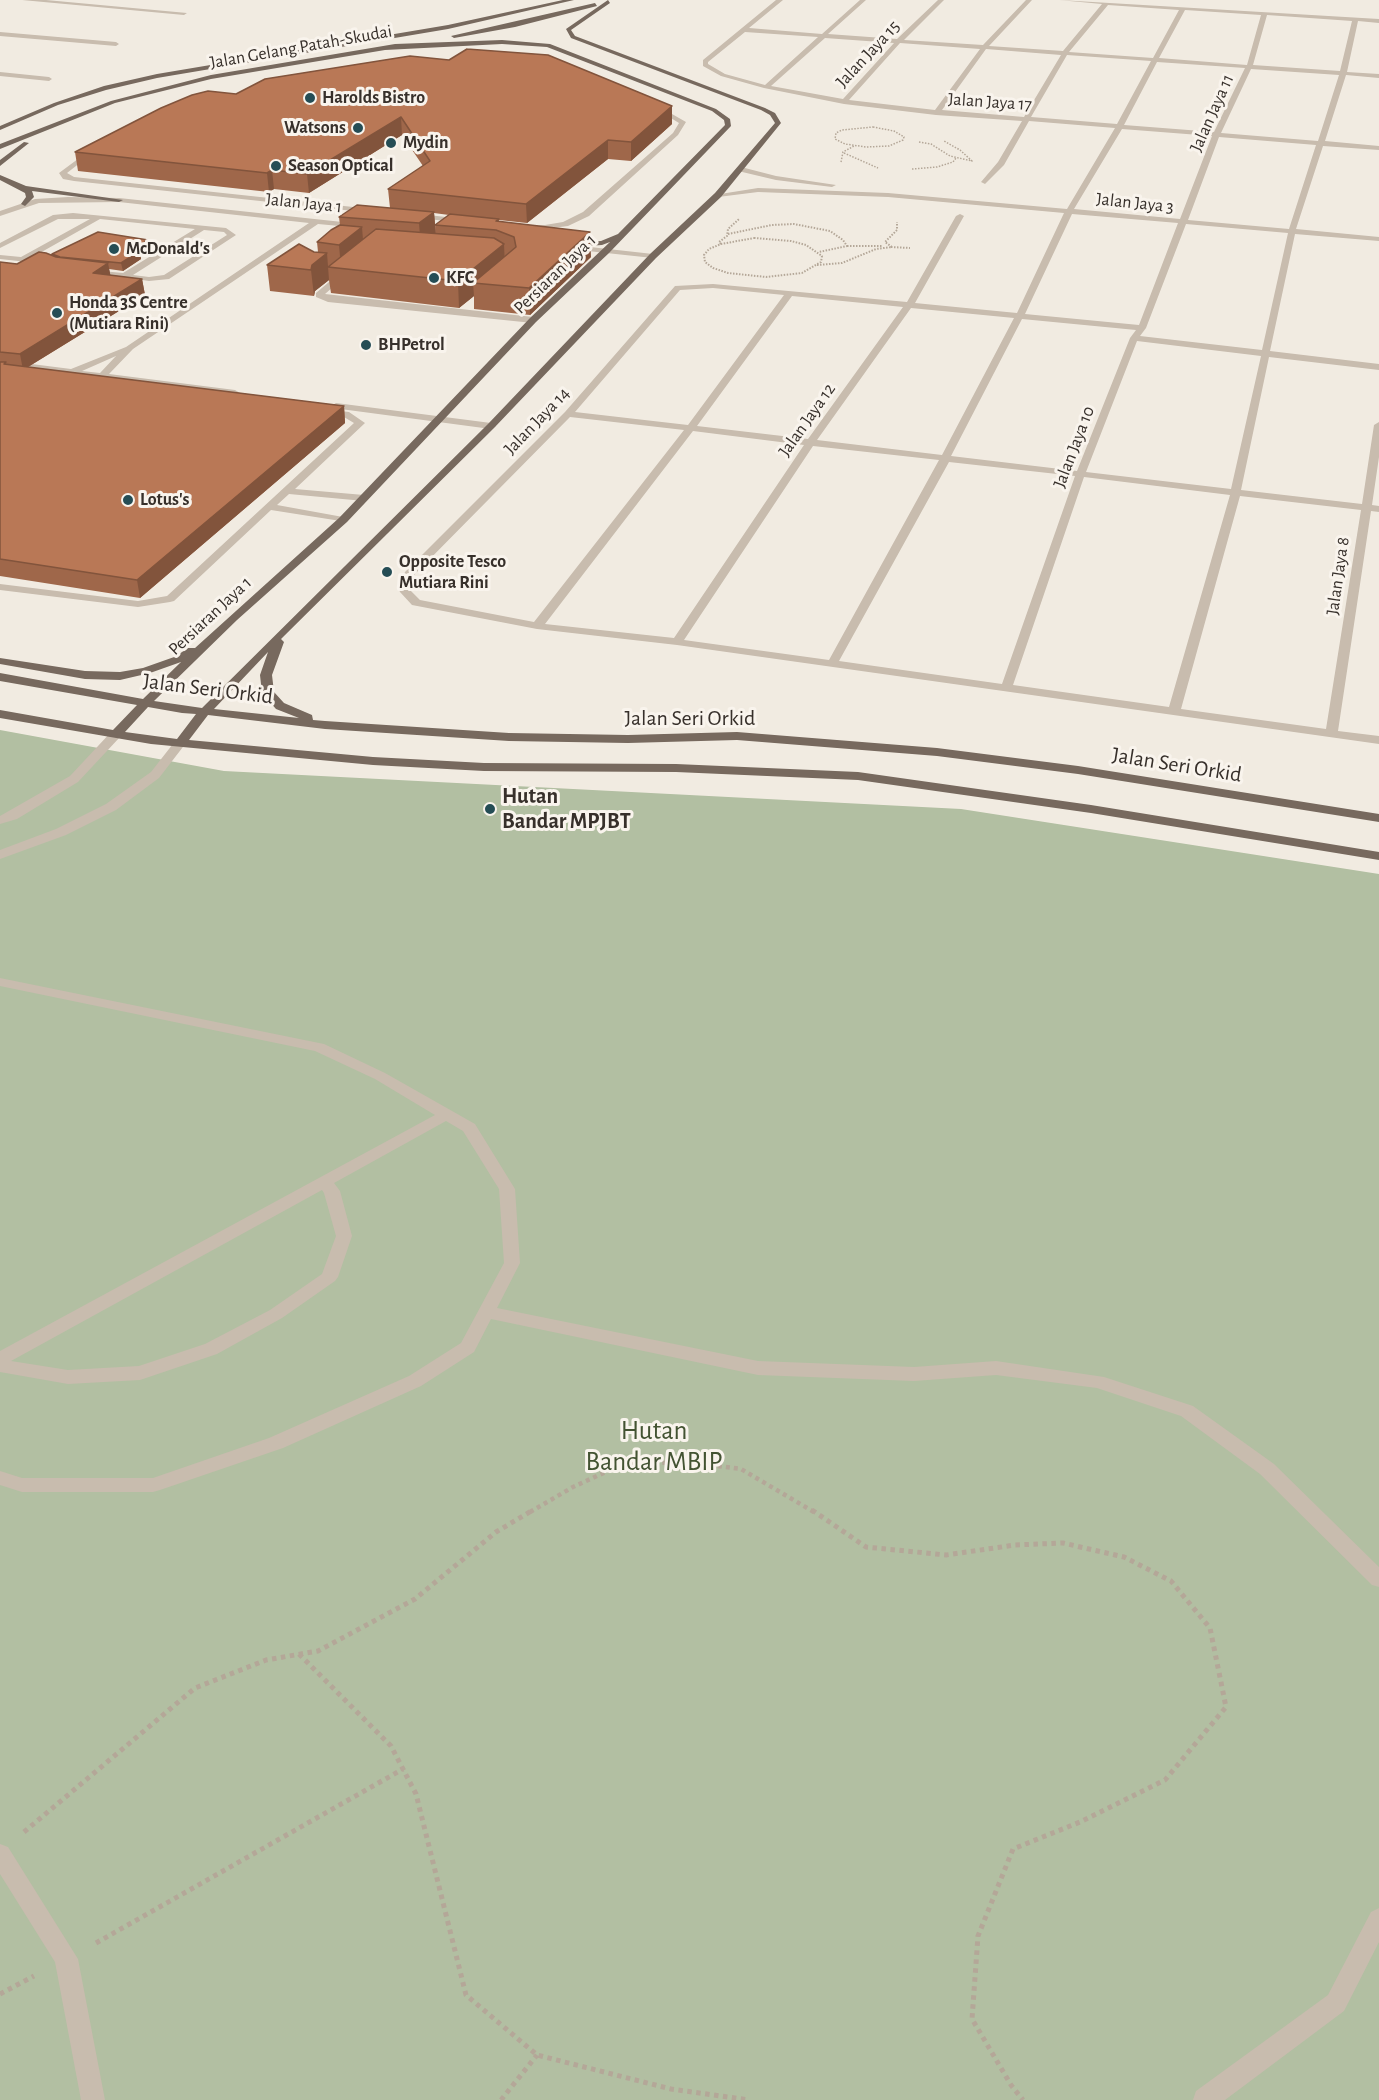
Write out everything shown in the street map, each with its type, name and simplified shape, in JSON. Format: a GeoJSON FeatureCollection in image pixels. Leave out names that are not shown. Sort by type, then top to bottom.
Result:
{"type":"FeatureCollection","features":[{"type":"Feature","properties":{"kind":"main road","name":"Jalan Gelang Patah-Skudai"},"geometry":{"type":"LineString","coordinates":[[0,128],[56,104],[104,88],[157,75],[448,27],[571,0]]}},
{"type":"Feature","properties":{"kind":"main road","name":"Jalan Gelang Patah-Skudai"},"geometry":{"type":"LineString","coordinates":[[0,147],[113,102],[211,77],[515,25],[612,1]]}},
{"type":"Feature","properties":{"kind":"main road"},"geometry":{"type":"LineString","coordinates":[[180,743],[204,712],[282,632],[491,426],[653,256],[718,195],[778,123],[774,114],[768,111],[702,84],[573,37],[568,30],[612,1]]}},
{"type":"Feature","properties":{"kind":"main road","name":"Persiaran Jaya 1"},"geometry":{"type":"LineString","coordinates":[[117,734],[145,703],[233,618],[343,520],[533,320],[606,251],[729,125],[727,119],[714,110],[548,45],[528,42],[386,48]]}},
{"type":"Feature","properties":{"kind":"main road"},"geometry":{"type":"LineString","coordinates":[[664,89],[683,82],[702,84]]}},
{"type":"Feature","properties":{"kind":"main road"},"geometry":{"type":"LineString","coordinates":[[0,164],[53,124]]}},
{"type":"Feature","properties":{"kind":"main road"},"geometry":{"type":"LineString","coordinates":[[0,177],[29,192],[30,197],[26,204]]}},
{"type":"Feature","properties":{"kind":"main road"},"geometry":{"type":"LineString","coordinates":[[24,188],[119,200]]}},
{"type":"Feature","properties":{"kind":"main road"},"geometry":{"type":"LineString","coordinates":[[567,246],[602,243],[623,233]]}},
{"type":"Feature","properties":{"kind":"main road"},"geometry":{"type":"LineString","coordinates":[[0,661],[85,675],[120,676],[146,671],[182,658],[233,618]]}},
{"type":"Feature","properties":{"kind":"main road"},"geometry":{"type":"LineString","coordinates":[[282,632],[266,675],[268,693],[280,706],[325,724]]}},
{"type":"Feature","properties":{"kind":"main road","name":"Jalan Seri Orkid"},"geometry":{"type":"LineString","coordinates":[[0,677],[204,712],[325,724],[509,737],[628,739],[737,736],[926,751],[1078,770],[1379,818]]}},
{"type":"Feature","properties":{"kind":"main road"},"geometry":{"type":"LineString","coordinates":[[0,714],[180,743],[373,761],[484,767],[676,768],[858,776],[1091,809],[1379,856]]}},
{"type":"Feature","properties":{"kind":"street"},"geometry":{"type":"LineString","coordinates":[[25,0],[184,13]]}},
{"type":"Feature","properties":{"kind":"street","name":"Jalan Jaya 17"},"geometry":{"type":"LineString","coordinates":[[780,0],[705,61],[705,65],[723,75],[765,87],[844,102],[959,115],[1379,148]]}},
{"type":"Feature","properties":{"kind":"street"},"geometry":{"type":"LineString","coordinates":[[765,87],[862,0]]}},
{"type":"Feature","properties":{"kind":"street","name":"Jalan Jaya 15"},"geometry":{"type":"LineString","coordinates":[[844,102],[899,41],[941,0]]}},
{"type":"Feature","properties":{"kind":"street"},"geometry":{"type":"LineString","coordinates":[[936,113],[985,47],[1029,0]]}},
{"type":"Feature","properties":{"kind":"street"},"geometry":{"type":"LineString","coordinates":[[1062,0],[1379,21]]}},
{"type":"Feature","properties":{"kind":"street"},"geometry":{"type":"LineString","coordinates":[[985,182],[1001,163],[1065,53],[1106,3]]}},
{"type":"Feature","properties":{"kind":"street"},"geometry":{"type":"LineString","coordinates":[[832,664],[945,459],[1020,315],[1069,211],[1119,128],[1183,8]]}},
{"type":"Feature","properties":{"kind":"street","name":"Jalan Jaya 11"},"geometry":{"type":"LineString","coordinates":[[1183,223],[1216,136],[1249,67],[1264,14]]}},
{"type":"Feature","properties":{"kind":"street"},"geometry":{"type":"LineString","coordinates":[[1174,711],[1235,494],[1292,231],[1343,74],[1355,20]]}},
{"type":"Feature","properties":{"kind":"street"},"geometry":{"type":"LineString","coordinates":[[745,30],[1379,76]]}},
{"type":"Feature","properties":{"kind":"street"},"geometry":{"type":"LineString","coordinates":[[0,34],[116,44]]}},
{"type":"Feature","properties":{"kind":"street"},"geometry":{"type":"LineString","coordinates":[[265,216],[285,202],[530,228],[565,224],[586,214],[676,134],[683,122],[663,111],[553,68],[467,60],[258,93],[192,108],[88,154],[63,173],[66,177],[74,179],[285,202]]}},
{"type":"Feature","properties":{"kind":"street"},"geometry":{"type":"LineString","coordinates":[[0,74],[49,79]]}},
{"type":"Feature","properties":{"kind":"street"},"geometry":{"type":"LineString","coordinates":[[741,169],[776,178],[863,188],[888,195]]}},
{"type":"Feature","properties":{"kind":"street"},"geometry":{"type":"LineString","coordinates":[[718,195],[758,190],[888,195]]}},
{"type":"Feature","properties":{"kind":"street","name":"Jalan Jaya 3"},"geometry":{"type":"LineString","coordinates":[[888,195],[1379,239]]}},
{"type":"Feature","properties":{"kind":"street","name":"Jalan Jaya 1"},"geometry":{"type":"LineString","coordinates":[[0,214],[26,204],[60,198],[119,200],[372,227]]}},
{"type":"Feature","properties":{"kind":"street"},"geometry":{"type":"LineString","coordinates":[[125,276],[226,212]]}},
{"type":"Feature","properties":{"kind":"street"},"geometry":{"type":"LineString","coordinates":[[0,246],[56,218],[73,215],[226,230],[232,235],[166,277],[149,279],[81,271]]}},
{"type":"Feature","properties":{"kind":"street","name":"Jalan Jaya 12"},"geometry":{"type":"LineString","coordinates":[[677,642],[810,444],[910,304],[960,216]]}},
{"type":"Feature","properties":{"kind":"street"},"geometry":{"type":"LineString","coordinates":[[22,260],[99,217]]}},
{"type":"Feature","properties":{"kind":"street"},"geometry":{"type":"LineString","coordinates":[[67,376],[130,347],[317,221]]}},
{"type":"Feature","properties":{"kind":"street","name":"Jalan Jaya 10"},"geometry":{"type":"LineString","coordinates":[[1006,688],[1080,475],[1134,338],[1142,328],[1183,223]]}},
{"type":"Feature","properties":{"kind":"street"},"geometry":{"type":"LineString","coordinates":[[567,246],[653,256]]}},
{"type":"Feature","properties":{"kind":"street"},"geometry":{"type":"LineString","coordinates":[[0,257],[51,264]]}},
{"type":"Feature","properties":{"kind":"street"},"geometry":{"type":"LineString","coordinates":[[351,269],[319,295],[328,299],[533,320]]}},
{"type":"Feature","properties":{"kind":"street"},"geometry":{"type":"LineString","coordinates":[[326,274],[342,275]]}},
{"type":"Feature","properties":{"kind":"street","name":"Jalan Jaya 14"},"geometry":{"type":"LineString","coordinates":[[537,626],[416,603],[404,590],[409,574],[568,414],[678,288],[699,285],[790,293]]}},
{"type":"Feature","properties":{"kind":"street"},"geometry":{"type":"LineString","coordinates":[[537,626],[690,429],[790,293],[1142,328]]}},
{"type":"Feature","properties":{"kind":"street"},"geometry":{"type":"LineString","coordinates":[[462,313],[471,306]]}},
{"type":"Feature","properties":{"kind":"street"},"geometry":{"type":"LineString","coordinates":[[1134,338],[1379,367]]}},
{"type":"Feature","properties":{"kind":"street"},"geometry":{"type":"LineString","coordinates":[[93,383],[103,376],[130,347]]}},
{"type":"Feature","properties":{"kind":"street"},"geometry":{"type":"LineString","coordinates":[[0,363],[67,376],[93,383],[243,398],[103,376],[67,376],[0,372]]}},
{"type":"Feature","properties":{"kind":"street"},"geometry":{"type":"LineString","coordinates":[[0,586],[138,604],[170,599],[285,490],[360,423],[346,414],[313,407],[491,426]]}},
{"type":"Feature","properties":{"kind":"street"},"geometry":{"type":"LineString","coordinates":[[568,414],[1235,494],[1379,509]]}},
{"type":"Feature","properties":{"kind":"street","name":"Jalan Jaya 8"},"geometry":{"type":"LineString","coordinates":[[1332,732],[1379,425]]}},
{"type":"Feature","properties":{"kind":"street"},"geometry":{"type":"LineString","coordinates":[[285,490],[364,498]]}},
{"type":"Feature","properties":{"kind":"street"},"geometry":{"type":"LineString","coordinates":[[269,507],[343,520]]}},
{"type":"Feature","properties":{"kind":"street"},"geometry":{"type":"LineString","coordinates":[[537,626],[677,642],[1379,740]]}},
{"type":"Feature","properties":{"kind":"street"},"geometry":{"type":"LineString","coordinates":[[0,820],[12,816],[74,779],[117,734]]}},
{"type":"Feature","properties":{"kind":"street"},"geometry":{"type":"LineString","coordinates":[[0,855],[61,832],[111,807],[155,775],[180,743]]}},
{"type":"Feature","properties":{"kind":"street"},"geometry":{"type":"LineString","coordinates":[[0,982],[319,1047],[380,1076],[469,1128],[507,1189],[512,1263],[468,1347],[415,1381],[276,1443],[153,1485],[21,1485],[0,1478]]}},
{"type":"Feature","properties":{"kind":"street"},"geometry":{"type":"LineString","coordinates":[[0,1359],[446,1115]]}},
{"type":"Feature","properties":{"kind":"street"},"geometry":{"type":"LineString","coordinates":[[0,1366],[68,1377],[140,1373],[211,1349],[276,1314],[329,1277],[344,1236],[332,1191],[323,1182]]}},
{"type":"Feature","properties":{"kind":"street"},"geometry":{"type":"LineString","coordinates":[[486,1312],[758,1368],[914,1374],[996,1368],[1098,1382],[1187,1411],[1268,1470],[1379,1579]]}},
{"type":"Feature","properties":{"kind":"street"},"geometry":{"type":"LineString","coordinates":[[0,1854],[66,1959],[93,2100]]}},
{"type":"Feature","properties":{"kind":"street"},"geometry":{"type":"LineString","coordinates":[[1206,2100],[1336,2003],[1379,1918]]}},
{"type":"Feature","properties":{"kind":"path"},"geometry":{"type":"LineString","coordinates":[[920,142],[931,144],[956,158],[972,161],[960,150],[934,134],[959,115]]}},
{"type":"Feature","properties":{"kind":"path"},"geometry":{"type":"LineString","coordinates":[[873,127],[894,130],[904,137],[898,143],[878,147],[845,144],[835,139],[834,136],[850,128],[873,127]]}},
{"type":"Feature","properties":{"kind":"path"},"geometry":{"type":"LineString","coordinates":[[843,152],[881,168]]}},
{"type":"Feature","properties":{"kind":"path"},"geometry":{"type":"LineString","coordinates":[[905,170],[937,167],[953,162],[956,158]]}},
{"type":"Feature","properties":{"kind":"path"},"geometry":{"type":"LineString","coordinates":[[728,234],[731,225],[745,216]]}},
{"type":"Feature","properties":{"kind":"path"},"geometry":{"type":"LineString","coordinates":[[892,247],[885,242],[897,230],[898,222],[894,218]]}},
{"type":"Feature","properties":{"kind":"path"},"geometry":{"type":"LineString","coordinates":[[721,244],[719,242],[728,234],[772,225],[794,224],[830,231],[843,240],[847,246]]}},
{"type":"Feature","properties":{"kind":"path"},"geometry":{"type":"LineString","coordinates":[[817,265],[822,256],[819,252],[806,245],[773,239],[746,239],[721,244],[709,249],[704,255],[705,262],[713,268],[728,273],[747,276],[785,276],[802,273],[817,265],[842,263],[876,249],[892,247]]}},
{"type":"Feature","properties":{"kind":"path"},"geometry":{"type":"LineString","coordinates":[[819,252],[864,244],[892,247]]}},
{"type":"Feature","properties":{"kind":"path"},"geometry":{"type":"LineString","coordinates":[[18,1837],[195,1688],[266,1660],[318,1651],[415,1599],[496,1532],[573,1487],[623,1464],[688,1462],[741,1469],[810,1509],[866,1547],[946,1555],[1015,1545],[1062,1543],[1124,1557],[1171,1581],[1210,1628],[1226,1707],[1165,1780],[1080,1822],[1013,1849],[978,1936],[972,2019],[1011,2085],[1023,2100]]}},
{"type":"Feature","properties":{"kind":"path"},"geometry":{"type":"LineString","coordinates":[[299,1654],[392,1746],[416,1794],[466,1995],[537,2055],[671,2089],[749,2100]]}},
{"type":"Feature","properties":{"kind":"path"},"geometry":{"type":"LineString","coordinates":[[66,1959],[403,1769]]}},
{"type":"Feature","properties":{"kind":"path"},"geometry":{"type":"LineString","coordinates":[[501,2100],[537,2055]]}},
{"type":"Feature","properties":{"kind":"green space","name":"Hutan Bandar MBIP"},"geometry":{"type":"Polygon","coordinates":[[[0,730],[224,771],[961,809],[1379,874],[1379,2100],[0,2100],[0,730]]]}},
{"type":"Feature","properties":{"kind":"building","name":"Mydin"},"geometry":{"type":"Polygon","coordinates":[[[467,49],[548,55],[672,106],[631,142],[608,140],[526,204],[388,189],[430,161],[401,117],[307,174],[272,170],[267,173],[75,152],[161,108],[192,95],[208,91],[236,94],[265,79],[410,56],[449,60],[467,49]]]}},
{"type":"Feature","properties":{"kind":"building"},"geometry":{"type":"Polygon","coordinates":[[[357,205],[434,212],[419,223],[339,217],[357,205]]]}},
{"type":"Feature","properties":{"kind":"building"},"geometry":{"type":"Polygon","coordinates":[[[450,214],[590,232],[529,288],[473,283],[516,247],[514,237],[496,230],[435,225],[450,214]]]}},
{"type":"Feature","properties":{"kind":"building"},"geometry":{"type":"Polygon","coordinates":[[[340,225],[362,227],[339,245],[317,242],[331,230],[340,225]]]}},
{"type":"Feature","properties":{"kind":"building"},"geometry":{"type":"Polygon","coordinates":[[[376,229],[494,238],[504,244],[458,281],[328,267],[376,229]]]}},
{"type":"Feature","properties":{"kind":"building"},"geometry":{"type":"Polygon","coordinates":[[[98,232],[148,240],[131,251],[140,251],[121,263],[60,257],[52,254],[98,232]]]}},
{"type":"Feature","properties":{"kind":"building"},"geometry":{"type":"Polygon","coordinates":[[[299,244],[314,252],[327,253],[312,265],[311,270],[267,265],[299,244]]]}},
{"type":"Feature","properties":{"kind":"building"},"geometry":{"type":"Polygon","coordinates":[[[39,252],[56,257],[108,263],[93,273],[142,279],[20,354],[0,352],[0,262],[17,264],[39,252]]]}},
{"type":"Feature","properties":{"kind":"building","name":"Lotus's"},"geometry":{"type":"Polygon","coordinates":[[[0,362],[344,406],[137,580],[0,559],[0,362]]]}},
{"type":"Feature","properties":{"kind":"place","name":"Harolds Bistro"},"geometry":{"type":"Point","coordinates":[310,98]}},
{"type":"Feature","properties":{"kind":"place","name":"Watsons"},"geometry":{"type":"Point","coordinates":[358,128]}},
{"type":"Feature","properties":{"kind":"place","name":"Mydin"},"geometry":{"type":"Point","coordinates":[391,143]}},
{"type":"Feature","properties":{"kind":"place","name":"Season Optical"},"geometry":{"type":"Point","coordinates":[276,166]}},
{"type":"Feature","properties":{"kind":"place","name":"McDonald's"},"geometry":{"type":"Point","coordinates":[114,249]}},
{"type":"Feature","properties":{"kind":"place","name":"KFC"},"geometry":{"type":"Point","coordinates":[434,278]}},
{"type":"Feature","properties":{"kind":"place","name":"Honda 3S Centre (Mutiara Rini)"},"geometry":{"type":"Point","coordinates":[57,313]}},
{"type":"Feature","properties":{"kind":"place","name":"BHPetrol"},"geometry":{"type":"Point","coordinates":[366,345]}},
{"type":"Feature","properties":{"kind":"place","name":"Lotus's"},"geometry":{"type":"Point","coordinates":[128,500]}},
{"type":"Feature","properties":{"kind":"place","name":"Opposite Tesco Mutiara Rini"},"geometry":{"type":"Point","coordinates":[387,572]}},
{"type":"Feature","properties":{"kind":"place","name":"Hutan Bandar MPJBT"},"geometry":{"type":"Point","coordinates":[490,809]}}]}
